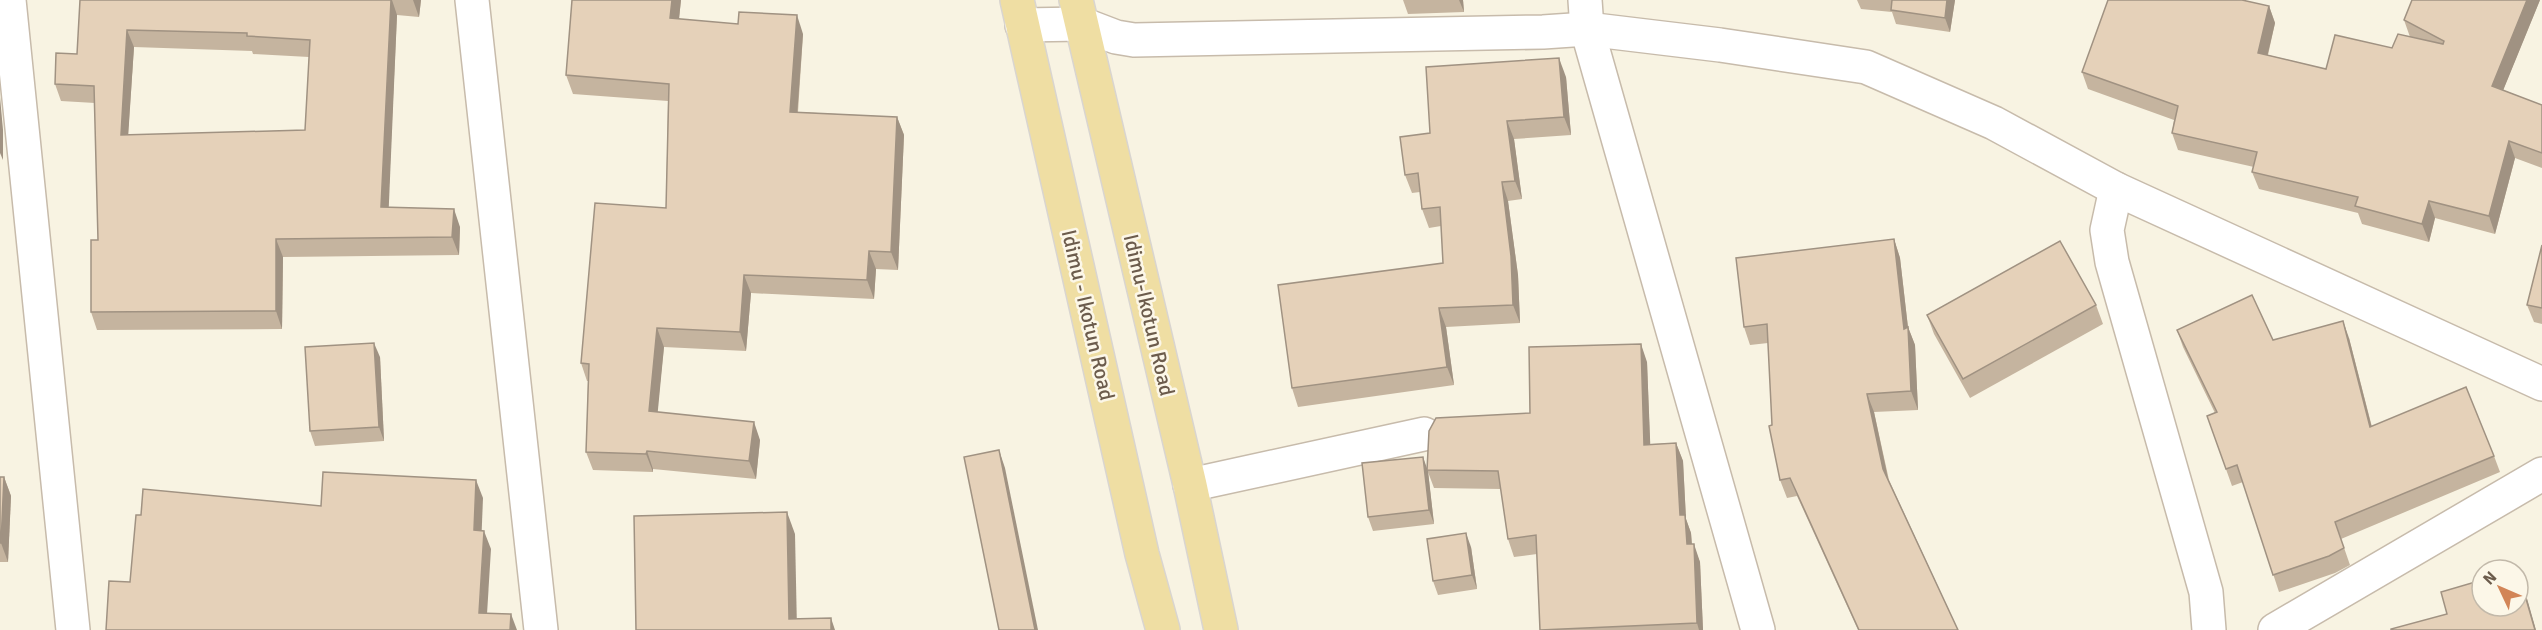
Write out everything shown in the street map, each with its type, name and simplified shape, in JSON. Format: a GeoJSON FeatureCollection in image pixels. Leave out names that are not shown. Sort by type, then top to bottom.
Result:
{"type":"FeatureCollection","features":[{"type":"Feature","properties":{"kind":"main road","name":"Idimu - Ikotun Road"},"geometry":{"type":"LineString","coordinates":[[1019,12],[1140,543],[1163,630]]}},
{"type":"Feature","properties":{"kind":"main road","name":"Idimu-Ikotun Road"},"geometry":{"type":"LineString","coordinates":[[1079,12],[1190,485],[1221,630]]}},
{"type":"Feature","properties":{"kind":"street"},"geometry":{"type":"LineString","coordinates":[[9,0],[74,630]]}},
{"type":"Feature","properties":{"kind":"street"},"geometry":{"type":"LineString","coordinates":[[472,0],[541,630]]}},
{"type":"Feature","properties":{"kind":"street"},"geometry":{"type":"LineString","coordinates":[[1019,12],[1079,12],[1116,38],[1134,40],[1532,32],[1586,15],[1720,45],[1866,67],[1994,123],[2116,189],[2542,384]]}},
{"type":"Feature","properties":{"kind":"street"},"geometry":{"type":"LineString","coordinates":[[1586,15],[1758,630]]}},
{"type":"Feature","properties":{"kind":"street"},"geometry":{"type":"LineString","coordinates":[[2116,189],[2107,230],[2112,262],[2206,592],[2209,630]]}},
{"type":"Feature","properties":{"kind":"street"},"geometry":{"type":"LineString","coordinates":[[1190,485],[1424,434]]}},
{"type":"Feature","properties":{"kind":"street"},"geometry":{"type":"LineString","coordinates":[[2276,630],[2542,474]]}},
{"type":"Feature","properties":{"kind":"building"},"geometry":{"type":"Polygon","coordinates":[[[80,0],[391,0],[381,207],[454,209],[452,237],[276,239],[276,311],[91,312],[91,240],[98,240],[94,86],[55,84],[56,53],[77,54],[80,0]],[[127,30],[121,135],[305,130],[310,40],[247,36],[247,33],[127,30]]]}},
{"type":"Feature","properties":{"kind":"building"},"geometry":{"type":"Polygon","coordinates":[[[572,0],[672,0],[670,18],[738,24],[739,12],[797,15],[790,112],[897,117],[891,252],[869,251],[867,280],[744,275],[740,332],[657,328],[649,411],[754,422],[749,461],[647,451],[646,454],[586,452],[589,364],[581,363],[595,203],[666,208],[669,84],[566,75],[572,0]]]}},
{"type":"Feature","properties":{"kind":"building"},"geometry":{"type":"Polygon","coordinates":[[[1892,0],[1947,0],[1945,18],[1891,10],[1892,0]]]}},
{"type":"Feature","properties":{"kind":"building"},"geometry":{"type":"Polygon","coordinates":[[[2108,0],[2242,0],[2269,6],[2258,53],[2326,69],[2335,35],[2392,48],[2398,34],[2443,44],[2444,41],[2404,20],[2412,0],[2527,0],[2492,86],[2542,105],[2542,153],[2509,141],[2489,216],[2429,201],[2422,224],[2355,206],[2358,197],[2252,172],[2257,152],[2172,133],[2178,106],[2082,72],[2108,0]]]}},
{"type":"Feature","properties":{"kind":"building"},"geometry":{"type":"Polygon","coordinates":[[[1559,58],[1564,117],[1507,121],[1515,181],[1502,182],[1511,256],[1513,305],[1439,308],[1447,367],[1292,388],[1278,285],[1443,263],[1440,207],[1422,209],[1418,173],[1405,175],[1400,137],[1430,133],[1426,67],[1559,58]]]}},
{"type":"Feature","properties":{"kind":"building"},"geometry":{"type":"Polygon","coordinates":[[[1894,239],[1904,329],[1908,327],[1911,391],[1867,394],[1883,469],[1958,630],[1859,630],[1790,478],[1780,480],[1769,426],[1772,425],[1767,324],[1744,327],[1736,258],[1894,239]]]}},
{"type":"Feature","properties":{"kind":"building"},"geometry":{"type":"Polygon","coordinates":[[[2060,241],[2096,305],[1963,379],[1927,315],[2060,241]]]}},
{"type":"Feature","properties":{"kind":"building"},"geometry":{"type":"Polygon","coordinates":[[[2542,245],[2542,308],[2527,305],[2542,245]]]}},
{"type":"Feature","properties":{"kind":"building"},"geometry":{"type":"Polygon","coordinates":[[[2252,295],[2273,340],[2343,321],[2370,427],[2466,387],[2494,456],[2335,522],[2344,548],[2329,556],[2273,575],[2237,465],[2226,469],[2207,416],[2217,412],[2177,330],[2252,295]]]}},
{"type":"Feature","properties":{"kind":"building"},"geometry":{"type":"Polygon","coordinates":[[[374,343],[379,427],[310,431],[305,347],[374,343]]]}},
{"type":"Feature","properties":{"kind":"building"},"geometry":{"type":"Polygon","coordinates":[[[1641,344],[1644,445],[1676,443],[1680,515],[1685,515],[1687,544],[1694,544],[1697,623],[1540,630],[1536,535],[1508,539],[1498,471],[1427,470],[1429,431],[1436,418],[1530,413],[1529,347],[1641,344]]]}},
{"type":"Feature","properties":{"kind":"building"},"geometry":{"type":"Polygon","coordinates":[[[999,450],[1035,630],[999,630],[964,457],[999,450]]]}},
{"type":"Feature","properties":{"kind":"building"},"geometry":{"type":"Polygon","coordinates":[[[1423,457],[1429,510],[1368,517],[1362,463],[1423,457]]]}},
{"type":"Feature","properties":{"kind":"building"},"geometry":{"type":"Polygon","coordinates":[[[323,472],[476,480],[474,530],[484,531],[479,613],[511,614],[510,630],[106,630],[109,581],[130,582],[136,515],[141,515],[143,489],[321,506],[323,472]]]}},
{"type":"Feature","properties":{"kind":"building"},"geometry":{"type":"Polygon","coordinates":[[[0,477],[4,477],[1,543],[0,543],[0,477]]]}},
{"type":"Feature","properties":{"kind":"building"},"geometry":{"type":"Polygon","coordinates":[[[787,512],[789,619],[831,618],[831,630],[636,630],[634,516],[787,512]]]}},
{"type":"Feature","properties":{"kind":"building"},"geometry":{"type":"Polygon","coordinates":[[[1466,533],[1472,575],[1433,581],[1427,539],[1466,533]]]}},
{"type":"Feature","properties":{"kind":"building"},"geometry":{"type":"Polygon","coordinates":[[[2470,584],[2470,618],[2530,618],[2530,613],[2535,630],[2391,630],[2447,614],[2441,592],[2470,584]]]}}]}
